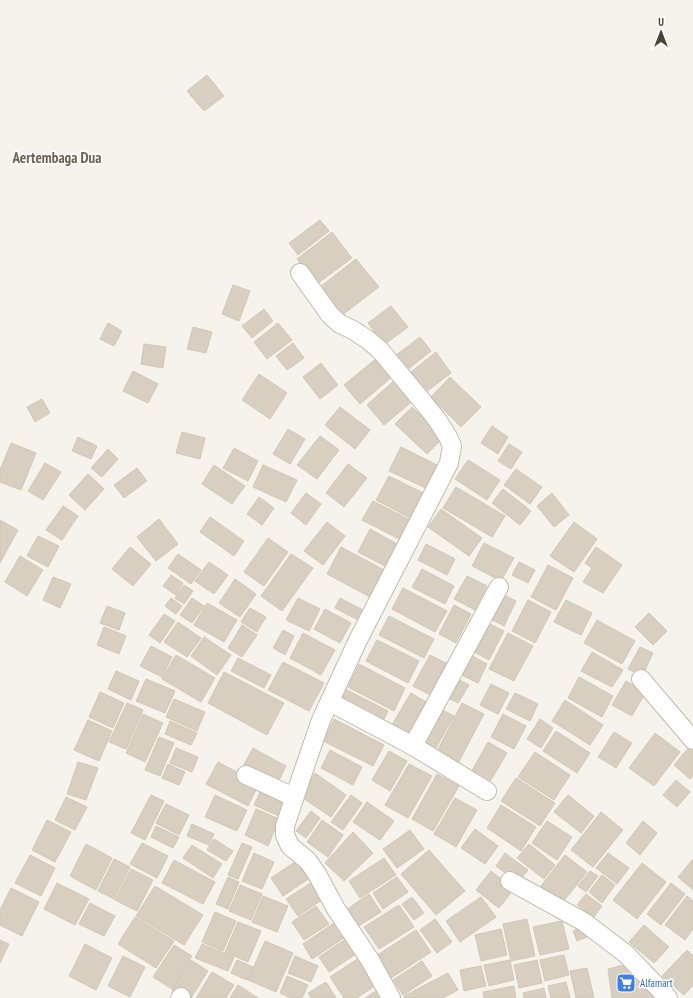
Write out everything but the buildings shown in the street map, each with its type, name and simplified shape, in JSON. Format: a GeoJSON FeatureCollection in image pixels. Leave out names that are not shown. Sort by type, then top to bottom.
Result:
{"type":"FeatureCollection","features":[{"type":"Feature","properties":{"kind":"street"},"geometry":{"type":"LineString","coordinates":[[300,273],[330,315],[340,324],[368,340],[380,350],[438,421],[452,446],[449,463],[362,633],[322,720],[284,826],[290,846],[308,861],[317,874],[336,909],[370,960],[391,998]]}},
{"type":"Feature","properties":{"kind":"street"},"geometry":{"type":"LineString","coordinates":[[413,746],[499,587]]}},
{"type":"Feature","properties":{"kind":"street"},"geometry":{"type":"LineString","coordinates":[[641,679],[693,740]]}},
{"type":"Feature","properties":{"kind":"street"},"geometry":{"type":"LineString","coordinates":[[330,702],[413,746],[487,791]]}},
{"type":"Feature","properties":{"kind":"street"},"geometry":{"type":"LineString","coordinates":[[246,775],[294,797]]}},
{"type":"Feature","properties":{"kind":"street"},"geometry":{"type":"LineString","coordinates":[[510,881],[584,922],[626,954],[668,998]]}},
{"type":"Feature","properties":{"kind":"place","name":"Alfamart"},"geometry":{"type":"Point","coordinates":[626,983]}},
{"type":"Feature","properties":{"kind":"district","name":"Aertembaga Dua"},"geometry":{"type":"Point","coordinates":[57,157]}}]}
